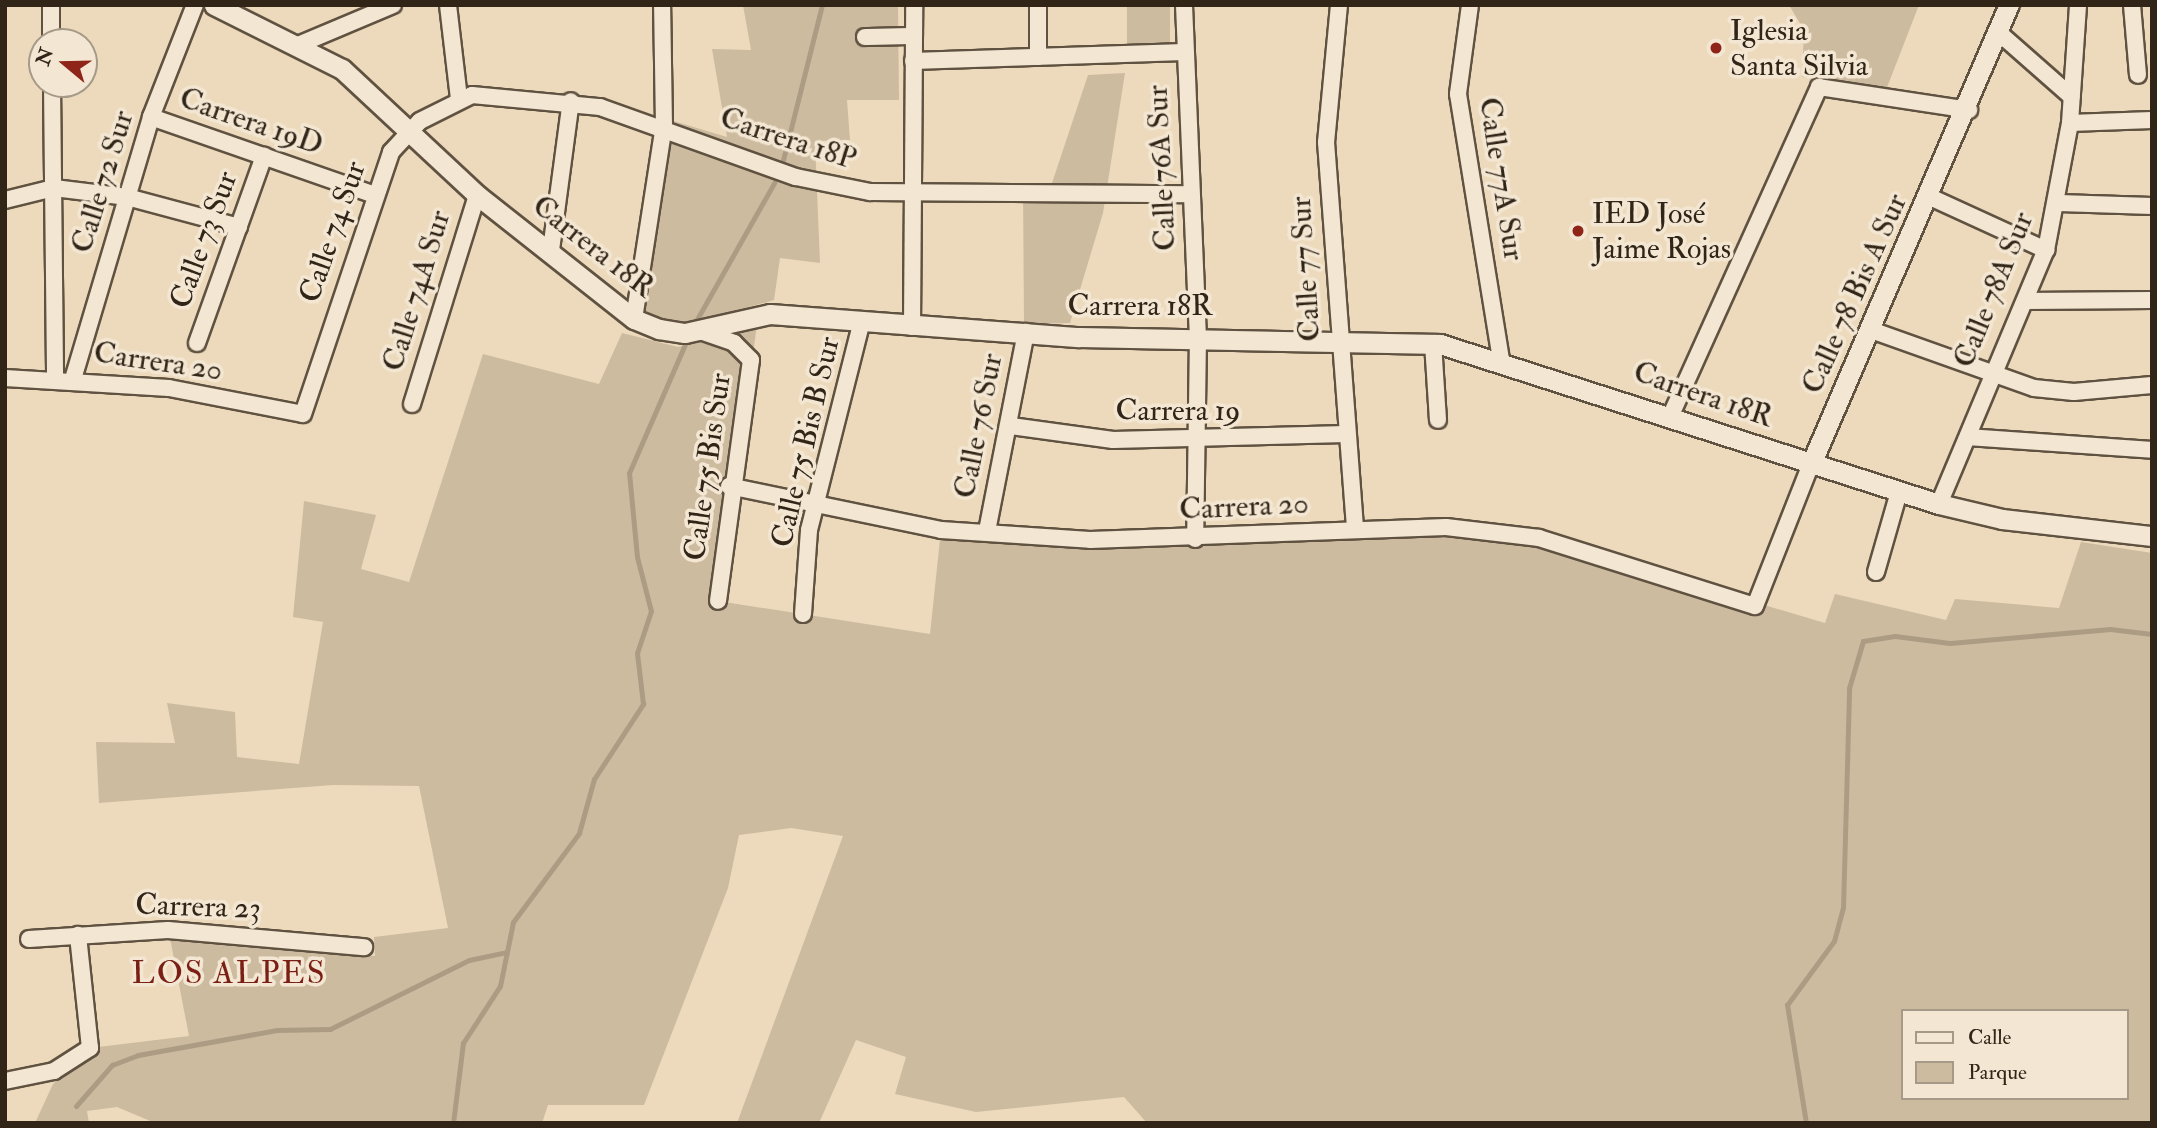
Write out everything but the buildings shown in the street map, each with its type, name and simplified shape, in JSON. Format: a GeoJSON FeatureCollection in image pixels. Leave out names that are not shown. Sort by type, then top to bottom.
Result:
{"type":"FeatureCollection","features":[{"type":"Feature","properties":{"kind":"street"},"geometry":{"type":"LineString","coordinates":[[51,5],[51,28]]}},
{"type":"Feature","properties":{"kind":"street","name":"Calle 72 Sur"},"geometry":{"type":"LineString","coordinates":[[73,379],[151,117],[195,5]]}},
{"type":"Feature","properties":{"kind":"street","name":"Carrera 18R"},"geometry":{"type":"LineString","coordinates":[[214,5],[231,19],[299,46],[359,82],[407,131],[477,195],[551,250],[634,319],[671,332],[700,331],[770,314],[861,325],[1433,343],[1501,360],[1939,504],[2002,519],[2152,536]]}},
{"type":"Feature","properties":{"kind":"street"},"geometry":{"type":"LineString","coordinates":[[299,46],[393,5]]}},
{"type":"Feature","properties":{"kind":"street"},"geometry":{"type":"LineString","coordinates":[[448,5],[459,99]]}},
{"type":"Feature","properties":{"kind":"street"},"geometry":{"type":"LineString","coordinates":[[634,319],[664,126],[662,5]]}},
{"type":"Feature","properties":{"kind":"street"},"geometry":{"type":"LineString","coordinates":[[912,327],[910,195],[914,5]]}},
{"type":"Feature","properties":{"kind":"street"},"geometry":{"type":"LineString","coordinates":[[1038,5],[1038,57]]}},
{"type":"Feature","properties":{"kind":"street","name":"Calle 76A Sur"},"geometry":{"type":"LineString","coordinates":[[1184,5],[1198,336],[1195,538]]}},
{"type":"Feature","properties":{"kind":"street","name":"Calle 77 Sur"},"geometry":{"type":"LineString","coordinates":[[1339,5],[1326,142],[1338,340],[1354,530]]}},
{"type":"Feature","properties":{"kind":"street","name":"Calle 77A Sur"},"geometry":{"type":"LineString","coordinates":[[1470,5],[1458,94],[1501,360]]}},
{"type":"Feature","properties":{"kind":"street","name":"Calle 78 Bis A Sur"},"geometry":{"type":"LineString","coordinates":[[1755,606],[1811,464],[1969,110],[2009,5]]}},
{"type":"Feature","properties":{"kind":"street","name":"Calle 78A Sur"},"geometry":{"type":"LineString","coordinates":[[1939,504],[1968,437],[1989,376],[2046,250],[2059,203],[2070,123],[2078,5]]}},
{"type":"Feature","properties":{"kind":"street"},"geometry":{"type":"LineString","coordinates":[[2132,5],[2138,75]]}},
{"type":"Feature","properties":{"kind":"street"},"geometry":{"type":"LineString","coordinates":[[1998,32],[2072,97]]}},
{"type":"Feature","properties":{"kind":"street"},"geometry":{"type":"LineString","coordinates":[[865,37],[913,36]]}},
{"type":"Feature","properties":{"kind":"street"},"geometry":{"type":"LineString","coordinates":[[913,61],[1184,52]]}},
{"type":"Feature","properties":{"kind":"street"},"geometry":{"type":"LineString","coordinates":[[1671,415],[1819,87],[1969,110]]}},
{"type":"Feature","properties":{"kind":"street","name":"Carrera 18P"},"geometry":{"type":"LineString","coordinates":[[459,99],[484,94],[571,101],[664,126],[796,177],[910,195],[1191,194]]}},
{"type":"Feature","properties":{"kind":"street"},"geometry":{"type":"LineString","coordinates":[[52,98],[55,379]]}},
{"type":"Feature","properties":{"kind":"street","name":"Calle 74 Sur"},"geometry":{"type":"LineString","coordinates":[[303,414],[372,194],[407,131],[459,99]]}},
{"type":"Feature","properties":{"kind":"street"},"geometry":{"type":"LineString","coordinates":[[551,250],[571,101]]}},
{"type":"Feature","properties":{"kind":"street","name":"Carrera 19D"},"geometry":{"type":"LineString","coordinates":[[151,117],[372,194]]}},
{"type":"Feature","properties":{"kind":"street"},"geometry":{"type":"LineString","coordinates":[[2070,123],[2152,120]]}},
{"type":"Feature","properties":{"kind":"street","name":"Calle 73 Sur"},"geometry":{"type":"LineString","coordinates":[[197,343],[264,156]]}},
{"type":"Feature","properties":{"kind":"street"},"geometry":{"type":"LineString","coordinates":[[5,200],[54,188],[127,197],[239,227]]}},
{"type":"Feature","properties":{"kind":"street","name":"Calle 74A Sur"},"geometry":{"type":"LineString","coordinates":[[412,404],[477,195]]}},
{"type":"Feature","properties":{"kind":"street"},"geometry":{"type":"LineString","coordinates":[[1930,197],[2046,250]]}},
{"type":"Feature","properties":{"kind":"street"},"geometry":{"type":"LineString","coordinates":[[2059,203],[2152,206]]}},
{"type":"Feature","properties":{"kind":"street"},"geometry":{"type":"LineString","coordinates":[[2025,301],[2152,300]]}},
{"type":"Feature","properties":{"kind":"street","name":"Calle 75 Bis B Sur"},"geometry":{"type":"LineString","coordinates":[[803,614],[809,530],[818,508],[861,325]]}},
{"type":"Feature","properties":{"kind":"street"},"geometry":{"type":"LineString","coordinates":[[1871,330],[1989,376],[2074,392],[2152,385]]}},
{"type":"Feature","properties":{"kind":"street","name":"Calle 75 Bis Sur"},"geometry":{"type":"LineString","coordinates":[[700,331],[734,342],[751,360],[729,486],[718,601]]}},
{"type":"Feature","properties":{"kind":"street","name":"Calle 76 Sur"},"geometry":{"type":"LineString","coordinates":[[987,531],[1011,426],[1027,332]]}},
{"type":"Feature","properties":{"kind":"street"},"geometry":{"type":"LineString","coordinates":[[1433,343],[1438,420]]}},
{"type":"Feature","properties":{"kind":"street","name":"Carrera 20"},"geometry":{"type":"LineString","coordinates":[[5,378],[73,379],[179,389],[303,414]]}},
{"type":"Feature","properties":{"kind":"street","name":"Carrera 19"},"geometry":{"type":"LineString","coordinates":[[1011,426],[1113,440],[1195,441],[1346,434]]}},
{"type":"Feature","properties":{"kind":"street"},"geometry":{"type":"LineString","coordinates":[[1968,437],[2152,450]]}},
{"type":"Feature","properties":{"kind":"street","name":"Carrera 20"},"geometry":{"type":"LineString","coordinates":[[729,486],[818,508],[941,530],[1090,540],[1446,527],[1539,538],[1755,606]]}},
{"type":"Feature","properties":{"kind":"street"},"geometry":{"type":"LineString","coordinates":[[1876,572],[1899,492]]}},
{"type":"Feature","properties":{"kind":"street","name":"Carrera 23"},"geometry":{"type":"LineString","coordinates":[[29,940],[168,930],[364,947]]}},
{"type":"Feature","properties":{"kind":"street"},"geometry":{"type":"LineString","coordinates":[[5,1081],[54,1071],[90,1048],[78,935]]}},
{"type":"Feature","properties":{"kind":"green space"},"geometry":{"type":"Polygon","coordinates":[[[743,5],[898,5],[899,100],[847,100],[850,140],[815,141],[820,263],[780,258],[774,300],[682,326],[642,311],[670,120],[727,137],[712,49],[751,50],[743,5]]]}},
{"type":"Feature","properties":{"kind":"green space"},"geometry":{"type":"Polygon","coordinates":[[[1127,5],[1170,5],[1170,46],[1127,46],[1127,5]]]}},
{"type":"Feature","properties":{"kind":"green space"},"geometry":{"type":"Polygon","coordinates":[[[1789,5],[1919,5],[1886,90],[1802,77],[1804,30],[1789,5]]]}},
{"type":"Feature","properties":{"kind":"green space"},"geometry":{"type":"Polygon","coordinates":[[[1125,73],[1103,213],[1070,323],[1024,324],[1023,189],[1050,189],[1088,75],[1125,73]]]}},
{"type":"Feature","properties":{"kind":"green space"},"geometry":{"type":"Polygon","coordinates":[[[757,325],[718,601],[930,634],[941,530],[1090,540],[1354,530],[1539,538],[1825,623],[1835,594],[1946,620],[1955,599],[2059,608],[2081,542],[2152,553],[2152,1123],[1147,1123],[1124,1097],[976,1112],[895,1094],[906,1057],[856,1040],[819,1123],[737,1123],[843,836],[791,828],[739,835],[728,888],[644,1105],[548,1105],[542,1123],[155,1123],[117,1107],[87,1111],[89,1123],[35,1123],[53,1084],[90,1048],[189,1036],[170,938],[375,956],[374,937],[448,928],[419,786],[333,785],[99,803],[96,742],[175,743],[167,703],[235,712],[237,757],[299,764],[323,622],[293,617],[304,501],[376,515],[361,569],[409,582],[483,354],[599,384],[622,333],[678,347],[757,325]]]}},
{"type":"Feature","properties":{"kind":"waterway"},"geometry":{"type":"LineString","coordinates":[[782,164],[822,5]]}},
{"type":"Feature","properties":{"kind":"waterway"},"geometry":{"type":"LineString","coordinates":[[696,321],[774,183]]}},
{"type":"Feature","properties":{"kind":"waterway"},"geometry":{"type":"LineString","coordinates":[[453,1123],[463,1043],[500,986],[513,922],[579,833],[594,779],[643,704],[637,653],[651,611],[637,557],[629,473],[685,344]]}},
{"type":"Feature","properties":{"kind":"waterway"},"geometry":{"type":"LineString","coordinates":[[1806,1123],[1787,1005],[1834,941],[1843,908],[1849,688],[1863,641],[1895,636],[1950,643],[2110,629],[2152,634]]}},
{"type":"Feature","properties":{"kind":"waterway"},"geometry":{"type":"LineString","coordinates":[[76,1106],[112,1065],[138,1055],[277,1030],[330,1029],[469,960],[506,952]]}},
{"type":"Feature","properties":{"kind":"place","name":"Iglesia Santa Silvia"},"geometry":{"type":"Point","coordinates":[1716,48]}},
{"type":"Feature","properties":{"kind":"place","name":"IED José Jaime Rojas"},"geometry":{"type":"Point","coordinates":[1578,231]}},
{"type":"Feature","properties":{"kind":"district","name":"LOS ALPES"},"geometry":{"type":"Point","coordinates":[229,973]}}]}
